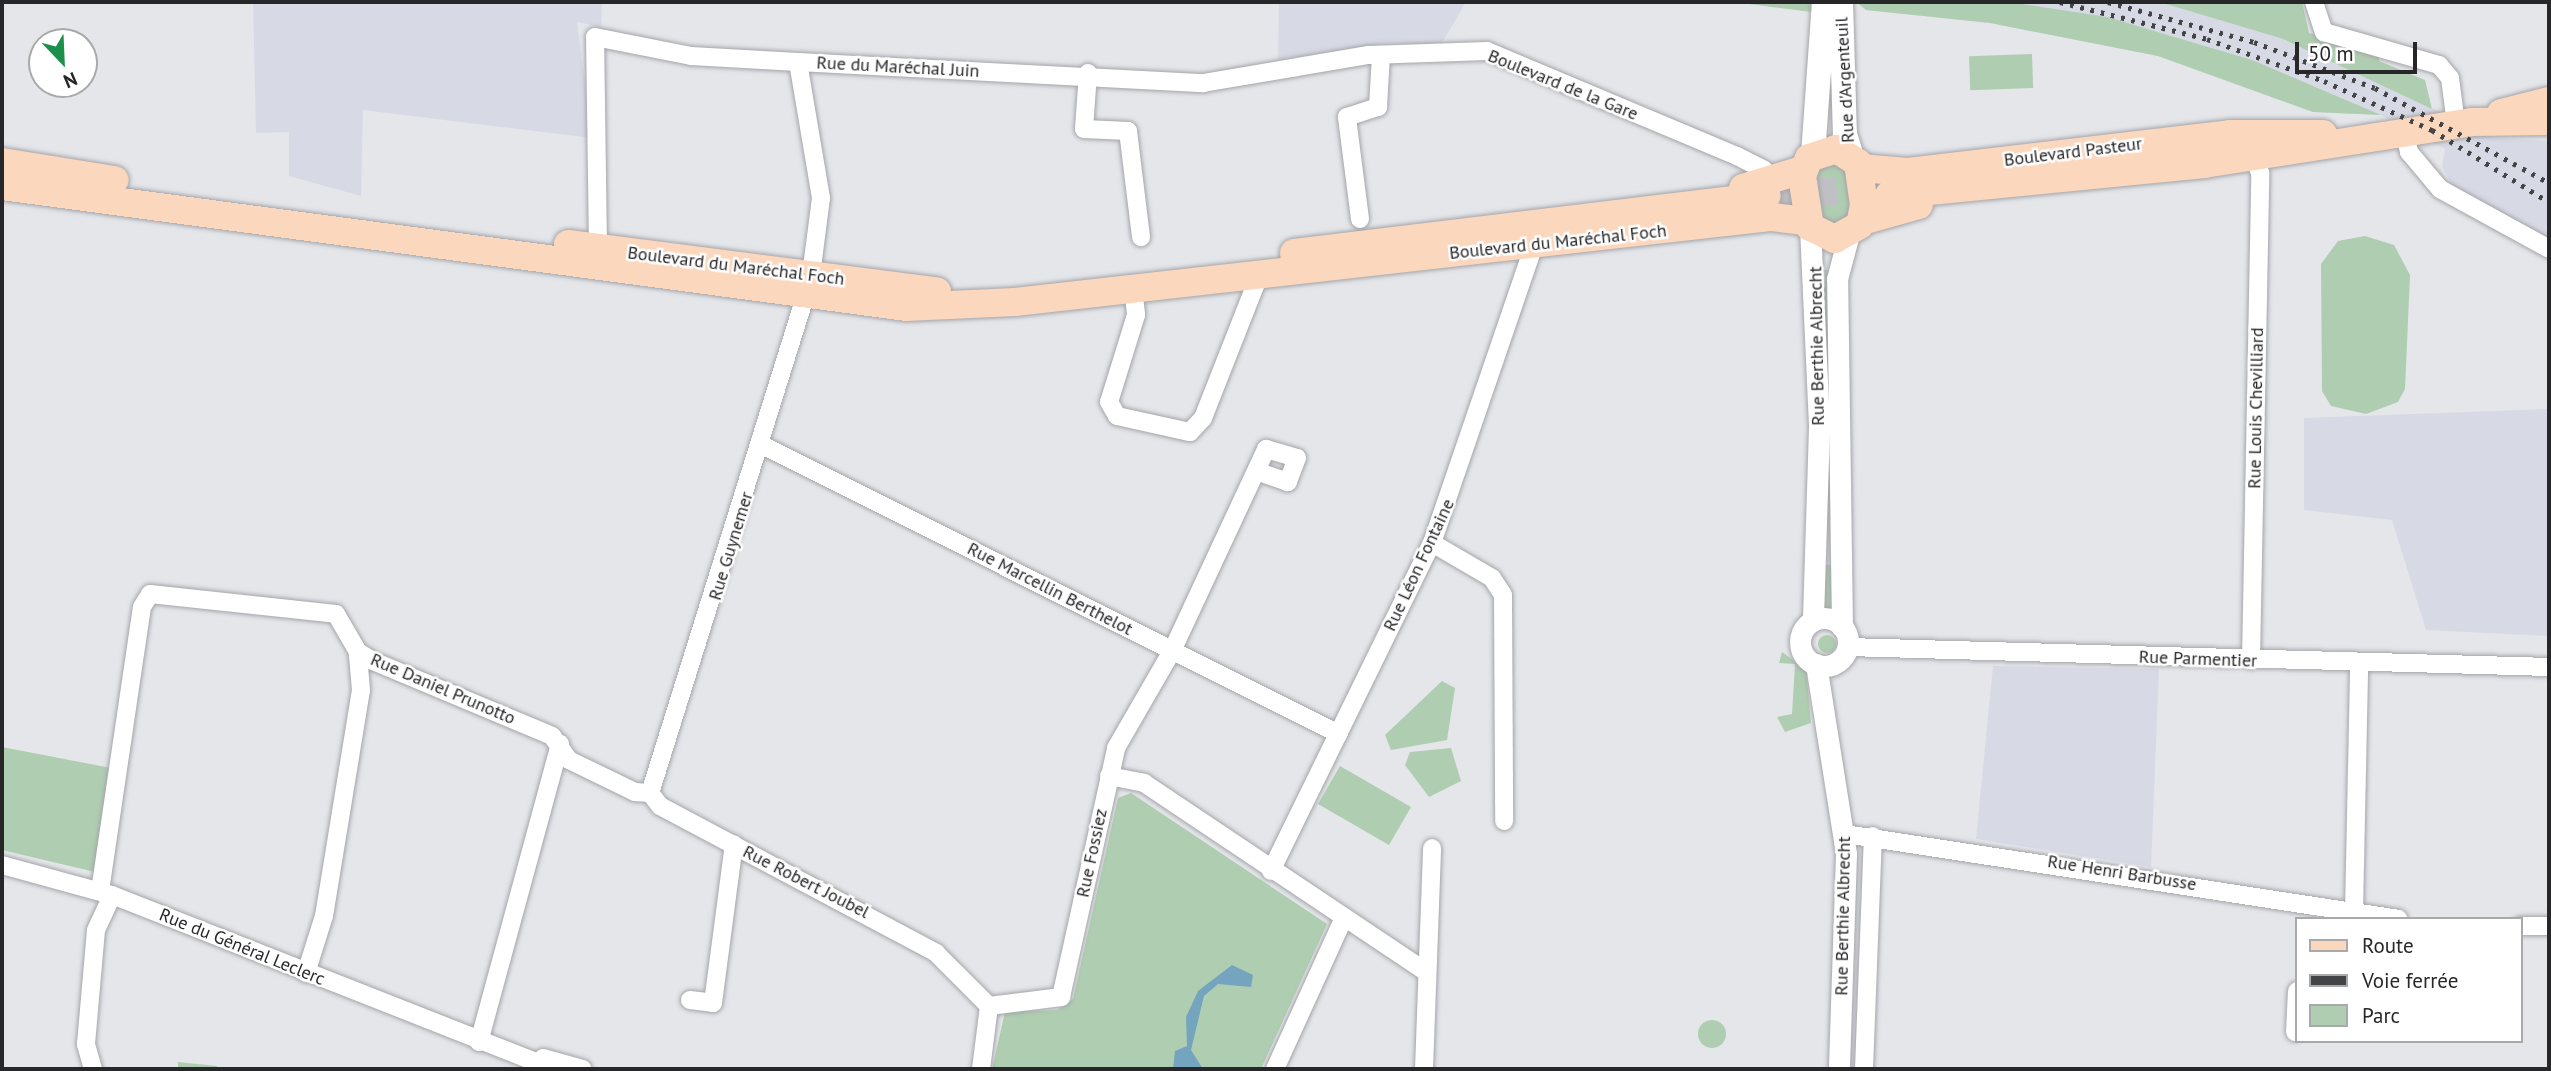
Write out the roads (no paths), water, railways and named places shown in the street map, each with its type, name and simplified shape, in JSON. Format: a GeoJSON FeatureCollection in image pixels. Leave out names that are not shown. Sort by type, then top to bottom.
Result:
{"type":"FeatureCollection","features":[{"type":"Feature","properties":{"kind":"main road","name":"Rue d'Argenteuil"},"geometry":{"type":"LineString","coordinates":[[1808,162],[1824,2]]}},
{"type":"Feature","properties":{"kind":"main road","name":"Rue d'Argenteuil"},"geometry":{"type":"LineString","coordinates":[[1840,2],[1845,134],[1856,162]]}},
{"type":"Feature","properties":{"kind":"main road","name":"Boulevard Pasteur"},"geometry":{"type":"LineString","coordinates":[[2464,123],[2549,101]]}},
{"type":"Feature","properties":{"kind":"main road","name":"Boulevard Pasteur"},"geometry":{"type":"LineString","coordinates":[[1856,228],[1896,208],[2254,157],[2362,136],[2464,123],[2549,121]]}},
{"type":"Feature","properties":{"kind":"main road","name":"Boulevard Pasteur"},"geometry":{"type":"LineString","coordinates":[[1808,162],[1836,149],[1856,162],[1908,172],[2288,133],[2362,136]]}},
{"type":"Feature","properties":{"kind":"main road","name":"Boulevard Pasteur"},"geometry":{"type":"LineString","coordinates":[[2195,164],[1889,191],[2227,147],[2288,133]]}},
{"type":"Feature","properties":{"kind":"main road"},"geometry":{"type":"LineString","coordinates":[[2,162],[81,185]]}},
{"type":"Feature","properties":{"kind":"main road","name":"Boulevard du Maréchal Foch"},"geometry":{"type":"LineString","coordinates":[[1310,270],[1769,194],[1808,162]]}},
{"type":"Feature","properties":{"kind":"main road"},"geometry":{"type":"LineString","coordinates":[[1808,162],[1808,224]]}},
{"type":"Feature","properties":{"kind":"main road"},"geometry":{"type":"LineString","coordinates":[[1856,162],[1856,228]]}},
{"type":"Feature","properties":{"kind":"main road","name":"Boulevard du Maréchal Foch"},"geometry":{"type":"LineString","coordinates":[[81,185],[947,307],[1133,289],[1387,240],[1769,194]]}},
{"type":"Feature","properties":{"kind":"main road","name":"Boulevard du Maréchal Foch"},"geometry":{"type":"LineString","coordinates":[[81,185],[598,248],[808,286],[963,291],[1253,266],[1310,270],[1772,217],[1808,224],[1828,239],[1856,228]]}},
{"type":"Feature","properties":{"kind":"main road"},"geometry":{"type":"LineString","coordinates":[[2,186],[81,185]]}},
{"type":"Feature","properties":{"kind":"street"},"geometry":{"type":"LineString","coordinates":[[2314,2],[2324,32],[2439,65],[2450,78],[2464,123]]}},
{"type":"Feature","properties":{"kind":"street"},"geometry":{"type":"LineString","coordinates":[[598,248],[595,37],[691,56],[798,62]]}},
{"type":"Feature","properties":{"kind":"street","name":"Boulevard de la Gare"},"geometry":{"type":"LineString","coordinates":[[1088,73],[1229,83],[1381,55],[1488,51],[1737,156],[1764,170],[1769,194]]}},
{"type":"Feature","properties":{"kind":"street"},"geometry":{"type":"LineString","coordinates":[[1360,219],[1347,117],[1378,107],[1381,55]]}},
{"type":"Feature","properties":{"kind":"street","name":"Rue du Maréchal Juin"},"geometry":{"type":"LineString","coordinates":[[808,286],[821,198],[798,62],[1088,73]]}},
{"type":"Feature","properties":{"kind":"street"},"geometry":{"type":"LineString","coordinates":[[1088,73],[1084,129],[1128,131],[1141,237]]}},
{"type":"Feature","properties":{"kind":"street"},"geometry":{"type":"LineString","coordinates":[[2404,130],[2411,155],[2440,189],[2549,249]]}},
{"type":"Feature","properties":{"kind":"street","name":"Rue Louis Chevilliard"},"geometry":{"type":"LineString","coordinates":[[2251,660],[2260,173],[2254,157]]}},
{"type":"Feature","properties":{"kind":"street","name":"Rue Berthie Albrecht"},"geometry":{"type":"LineString","coordinates":[[1808,224],[1819,427],[1814,508],[1813,621],[1800,642],[1822,670],[1845,834],[1839,1069]]}},
{"type":"Feature","properties":{"kind":"street","name":"Rue Berthie Albrecht"},"geometry":{"type":"LineString","coordinates":[[1845,637],[1843,450],[1836,279],[1856,228]]}},
{"type":"Feature","properties":{"kind":"street","name":"Rue Léon Fontaine"},"geometry":{"type":"LineString","coordinates":[[1271,871],[1432,543],[1534,245]]}},
{"type":"Feature","properties":{"kind":"street"},"geometry":{"type":"LineString","coordinates":[[1133,289],[1136,315],[1109,402],[1116,416],[1169,430],[1190,432],[1203,418],[1253,266]]}},
{"type":"Feature","properties":{"kind":"street","name":"Rue Guynemer"},"geometry":{"type":"LineString","coordinates":[[650,793],[762,445],[808,286]]}},
{"type":"Feature","properties":{"kind":"street","name":"Rue Marcellin Berthelot"},"geometry":{"type":"LineString","coordinates":[[762,445],[1339,734]]}},
{"type":"Feature","properties":{"kind":"street","name":"Rue Berthie Albrecht"},"geometry":{"type":"LineString","coordinates":[[1814,508],[1843,450]]}},
{"type":"Feature","properties":{"kind":"street","name":"Rue Fossiez"},"geometry":{"type":"LineString","coordinates":[[989,1006],[1060,997],[1116,748],[1172,650],[1259,472]]}},
{"type":"Feature","properties":{"kind":"street"},"geometry":{"type":"LineString","coordinates":[[1432,543],[1492,578],[1503,595],[1504,821]]}},
{"type":"Feature","properties":{"kind":"street","name":"Rue Daniel Prunotto"},"geometry":{"type":"LineString","coordinates":[[106,893],[142,607],[150,594],[162,592],[336,614],[358,652],[561,744]]}},
{"type":"Feature","properties":{"kind":"street"},"geometry":{"type":"LineString","coordinates":[[1813,621],[1829,619],[1845,637],[1822,670]]}},
{"type":"Feature","properties":{"kind":"street","name":"Rue Parmentier"},"geometry":{"type":"LineString","coordinates":[[1845,637],[2251,660],[2549,667]]}},
{"type":"Feature","properties":{"kind":"street"},"geometry":{"type":"LineString","coordinates":[[306,973],[324,916],[361,690],[358,652]]}},
{"type":"Feature","properties":{"kind":"street"},"geometry":{"type":"LineString","coordinates":[[2354,912],[2359,664]]}},
{"type":"Feature","properties":{"kind":"street"},"geometry":{"type":"LineString","coordinates":[[479,1042],[561,744]]}},
{"type":"Feature","properties":{"kind":"street","name":"Rue Robert Joubel"},"geometry":{"type":"LineString","coordinates":[[561,744],[569,760],[635,792],[650,793],[660,806],[908,935],[960,971],[989,1006]]}},
{"type":"Feature","properties":{"kind":"street"},"geometry":{"type":"LineString","coordinates":[[1109,775],[1144,783],[1343,920],[1425,971]]}},
{"type":"Feature","properties":{"kind":"street","name":"Rue Henri Barbusse"},"geometry":{"type":"LineString","coordinates":[[1845,834],[1873,836],[2302,911],[2354,912],[2386,917]]}},
{"type":"Feature","properties":{"kind":"street","name":"Rue Berthie Albrecht"},"geometry":{"type":"LineString","coordinates":[[1864,1069],[1873,836]]}},
{"type":"Feature","properties":{"kind":"street"},"geometry":{"type":"LineString","coordinates":[[690,1000],[713,1003],[734,844]]}},
{"type":"Feature","properties":{"kind":"street"},"geometry":{"type":"LineString","coordinates":[[1424,1069],[1425,971],[1433,848]]}},
{"type":"Feature","properties":{"kind":"street","name":"Rue du Général Leclerc"},"geometry":{"type":"LineString","coordinates":[[2,865],[106,893],[479,1042],[554,1069]]}},
{"type":"Feature","properties":{"kind":"street"},"geometry":{"type":"LineString","coordinates":[[93,1069],[86,1044],[96,930],[106,893]]}},
{"type":"Feature","properties":{"kind":"street"},"geometry":{"type":"LineString","coordinates":[[1275,1069],[1343,920]]}},
{"type":"Feature","properties":{"kind":"street"},"geometry":{"type":"LineString","coordinates":[[2523,926],[2549,926]]}},
{"type":"Feature","properties":{"kind":"street"},"geometry":{"type":"LineString","coordinates":[[981,1069],[989,1006]]}},
{"type":"Feature","properties":{"kind":"street"},"geometry":{"type":"LineString","coordinates":[[2295,1032],[2296,1012]]}},
{"type":"Feature","properties":{"kind":"street","name":"Rue du Général Leclerc"},"geometry":{"type":"LineString","coordinates":[[479,1042],[583,1069]]}},
{"type":"Feature","properties":{"kind":"water"},"geometry":{"type":"Polygon","coordinates":[[[1232,965],[1253,975],[1251,987],[1218,984],[1204,996],[1191,1050],[1203,1069],[1173,1069],[1175,1051],[1187,1046],[1186,1017],[1198,991],[1232,965]]]}},
{"type":"Feature","properties":{"kind":"tunnel"},"geometry":{"type":"LineString","coordinates":[[1767,196],[1886,187]]}},
{"type":"Feature","properties":{"kind":"railway"},"geometry":{"type":"LineString","coordinates":[[2060,2],[2207,39],[2324,81],[2432,130],[2549,202]]}},
{"type":"Feature","properties":{"kind":"railway"},"geometry":{"type":"LineString","coordinates":[[2108,2],[2254,42],[2375,88],[2549,183]]}}]}
